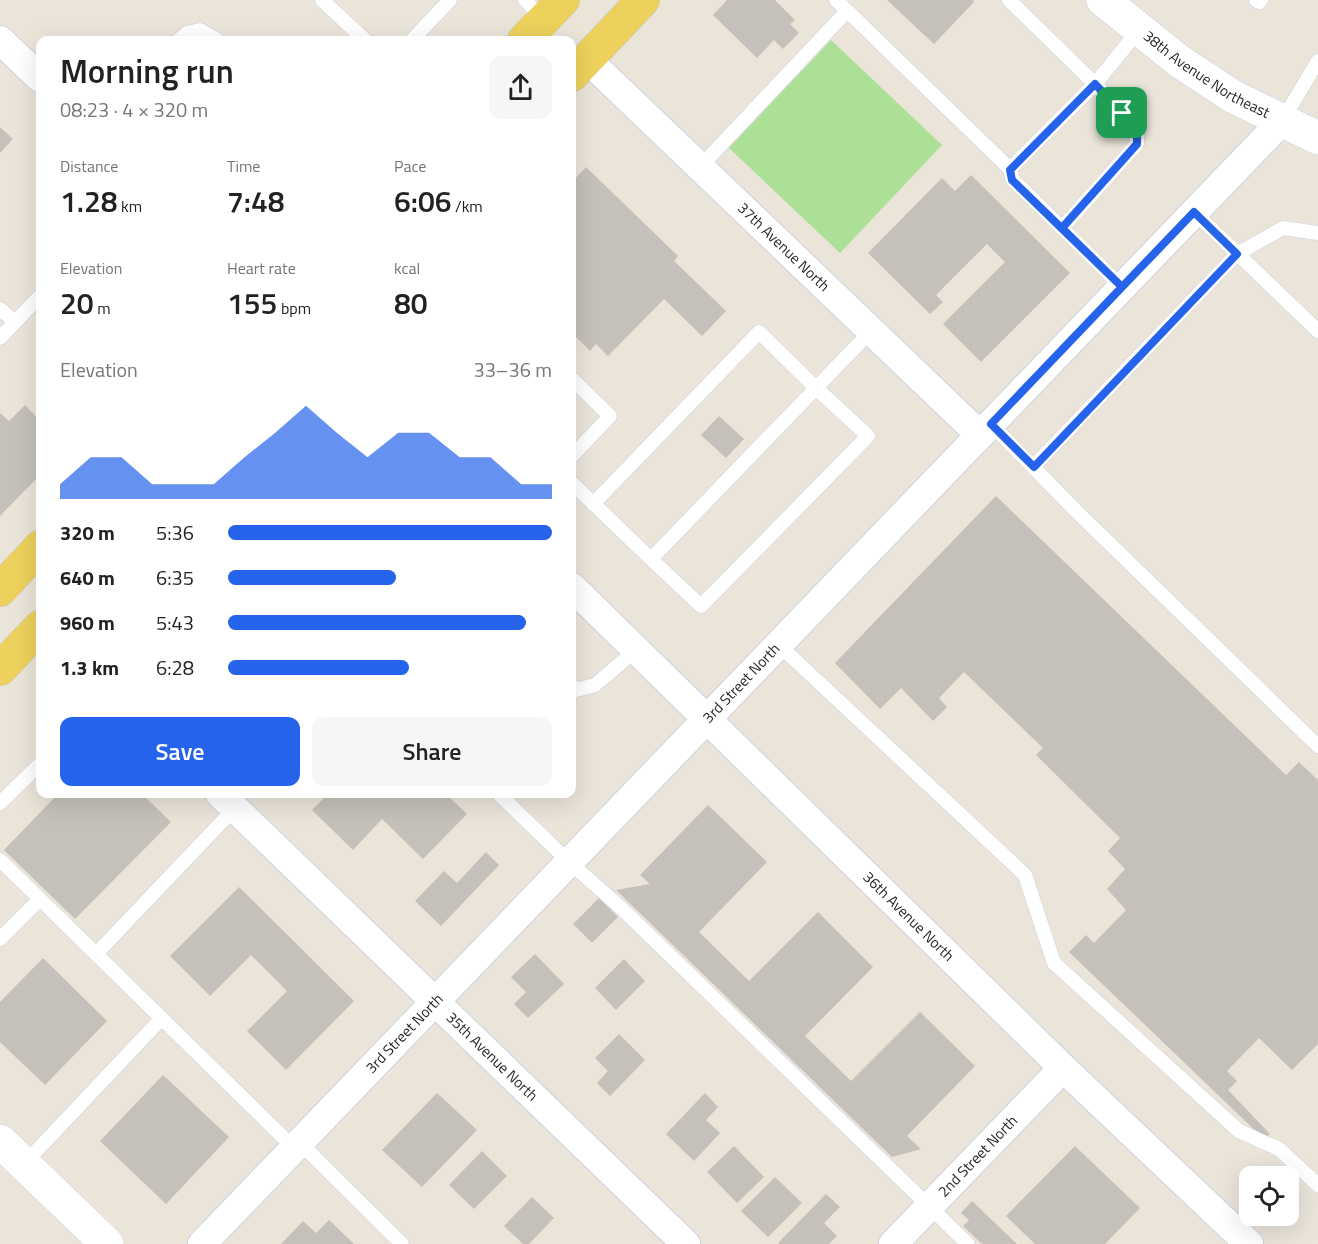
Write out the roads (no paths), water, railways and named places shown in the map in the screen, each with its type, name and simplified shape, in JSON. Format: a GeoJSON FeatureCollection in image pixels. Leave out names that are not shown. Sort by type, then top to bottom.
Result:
{"type":"FeatureCollection","features":[{"type":"Feature","properties":{"kind":"main road"},"geometry":{"type":"LineString","coordinates":[[579,67],[643,0]]}},
{"type":"Feature","properties":{"kind":"main road"},"geometry":{"type":"LineString","coordinates":[[2,585],[36,551]]}},
{"type":"Feature","properties":{"kind":"main road"},"geometry":{"type":"LineString","coordinates":[[0,669],[36,631]]}},
{"type":"Feature","properties":{"kind":"street","name":"38th Avenue Northeast"},"geometry":{"type":"LineString","coordinates":[[1103,0],[1179,62],[1232,96],[1318,138]]}},
{"type":"Feature","properties":{"kind":"street"},"geometry":{"type":"LineString","coordinates":[[0,40],[36,74]]}},
{"type":"Feature","properties":{"kind":"street","name":"37th Avenue North"},"geometry":{"type":"LineString","coordinates":[[579,67],[700,167],[871,331],[986,429]]}},
{"type":"Feature","properties":{"kind":"street","name":"3rd Street North"},"geometry":{"type":"LineString","coordinates":[[202,1244],[1282,121]]}},
{"type":"Feature","properties":{"kind":"street","name":"36th Avenue North"},"geometry":{"type":"LineString","coordinates":[[576,591],[1063,1068],[1249,1244]]}},
{"type":"Feature","properties":{"kind":"street","name":"35th Avenue North"},"geometry":{"type":"LineString","coordinates":[[228,801],[687,1244]]}},
{"type":"Feature","properties":{"kind":"street","name":"2nd Street North"},"geometry":{"type":"LineString","coordinates":[[893,1244],[1063,1068]]}},
{"type":"Feature","properties":{"kind":"street"},"geometry":{"type":"LineString","coordinates":[[0,1141],[107,1244]]}},
{"type":"Feature","properties":{"kind":"lane"},"geometry":{"type":"LineString","coordinates":[[322,0],[361,36]]}},
{"type":"Feature","properties":{"kind":"lane"},"geometry":{"type":"LineString","coordinates":[[416,36],[450,0]]}},
{"type":"Feature","properties":{"kind":"lane"},"geometry":{"type":"LineString","coordinates":[[836,0],[1010,170],[1012,180],[1122,287]]}},
{"type":"Feature","properties":{"kind":"lane"},"geometry":{"type":"LineString","coordinates":[[1009,0],[1095,84],[1137,131],[1137,144],[1062,228]]}},
{"type":"Feature","properties":{"kind":"lane"},"geometry":{"type":"LineString","coordinates":[[1256,0],[1258,2],[1261,0]]}},
{"type":"Feature","properties":{"kind":"lane"},"geometry":{"type":"LineString","coordinates":[[700,167],[847,11]]}},
{"type":"Feature","properties":{"kind":"lane"},"geometry":{"type":"LineString","coordinates":[[184,36],[200,30],[210,36]]}},
{"type":"Feature","properties":{"kind":"lane"},"geometry":{"type":"LineString","coordinates":[[1010,170],[1095,84],[1139,30]]}},
{"type":"Feature","properties":{"kind":"lane"},"geometry":{"type":"LineString","coordinates":[[1282,121],[1318,60]]}},
{"type":"Feature","properties":{"kind":"lane"},"geometry":{"type":"LineString","coordinates":[[1194,212],[1318,331]]}},
{"type":"Feature","properties":{"kind":"lane"},"geometry":{"type":"LineString","coordinates":[[1034,467],[1237,254],[1283,228],[1318,233]]}},
{"type":"Feature","properties":{"kind":"lane"},"geometry":{"type":"LineString","coordinates":[[0,338],[36,300]]}},
{"type":"Feature","properties":{"kind":"lane"},"geometry":{"type":"LineString","coordinates":[[0,309],[15,322]]}},
{"type":"Feature","properties":{"kind":"lane"},"geometry":{"type":"LineString","coordinates":[[651,560],[871,331]]}},
{"type":"Feature","properties":{"kind":"lane"},"geometry":{"type":"LineString","coordinates":[[576,487],[593,504],[651,560],[701,606],[868,436],[759,332],[593,504]]}},
{"type":"Feature","properties":{"kind":"lane"},"geometry":{"type":"LineString","coordinates":[[576,383],[610,416],[576,452]]}},
{"type":"Feature","properties":{"kind":"lane"},"geometry":{"type":"LineString","coordinates":[[986,429],[1034,467],[1318,746]]}},
{"type":"Feature","properties":{"kind":"lane"},"geometry":{"type":"LineString","coordinates":[[779,645],[1025,875],[1054,963],[1239,1131],[1279,1149],[1318,1185]]}},
{"type":"Feature","properties":{"kind":"lane"},"geometry":{"type":"LineString","coordinates":[[576,690],[595,685],[636,650]]}},
{"type":"Feature","properties":{"kind":"lane"},"geometry":{"type":"LineString","coordinates":[[0,803],[36,768]]}},
{"type":"Feature","properties":{"kind":"lane"},"geometry":{"type":"LineString","coordinates":[[503,798],[569,862],[619,906],[968,1244]]}},
{"type":"Feature","properties":{"kind":"lane"},"geometry":{"type":"LineString","coordinates":[[96,954],[228,801]]}},
{"type":"Feature","properties":{"kind":"lane"},"geometry":{"type":"LineString","coordinates":[[0,860],[162,1018],[402,1244]]}},
{"type":"Feature","properties":{"kind":"lane"},"geometry":{"type":"LineString","coordinates":[[0,939],[40,899]]}},
{"type":"Feature","properties":{"kind":"lane"},"geometry":{"type":"LineString","coordinates":[[24,1164],[162,1018]]}}]}
